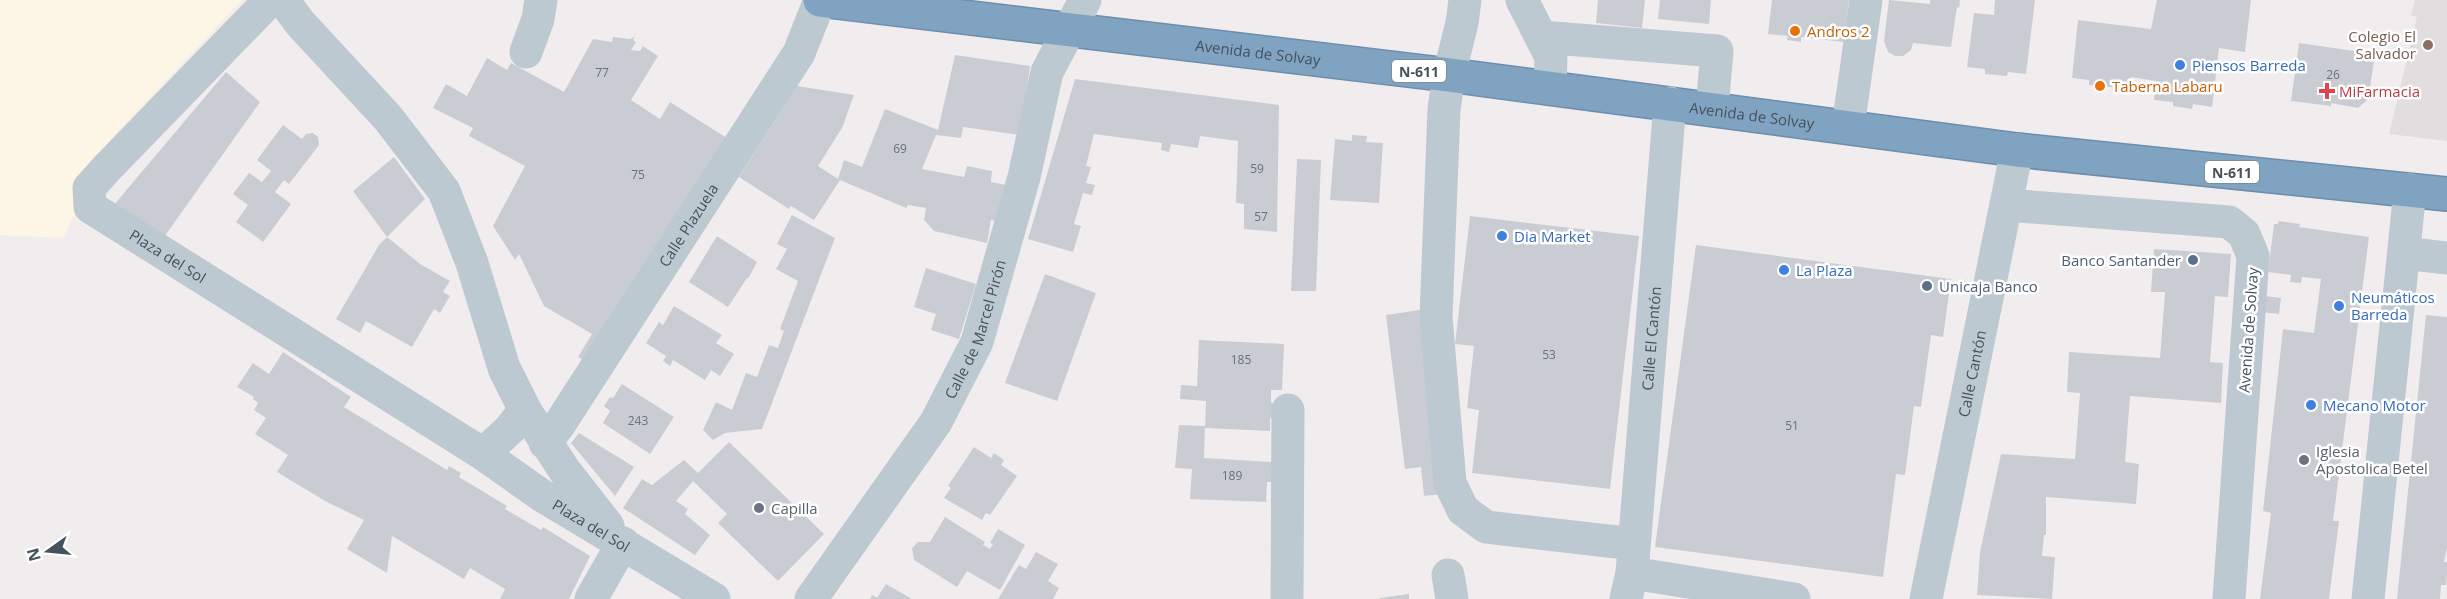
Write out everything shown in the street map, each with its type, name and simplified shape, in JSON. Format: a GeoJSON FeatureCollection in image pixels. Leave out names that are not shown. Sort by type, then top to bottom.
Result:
{"type":"FeatureCollection","features":[{"type":"Feature","properties":{"kind":"highway","name":"Avenida de Solvay"},"geometry":{"type":"LineString","coordinates":[[820,0],[925,6],[1069,28],[1712,108],[2017,150],[2447,194]]}},
{"type":"Feature","properties":{"kind":"street","name":"Plaza del Sol"},"geometry":{"type":"LineString","coordinates":[[270,0],[89,188],[90,207],[483,454],[541,495],[623,543]]}},
{"type":"Feature","properties":{"kind":"street","name":"Plaza del Sol"},"geometry":{"type":"LineString","coordinates":[[283,0],[300,23],[388,118],[444,191],[472,262],[504,368],[525,410],[564,471],[623,543]]}},
{"type":"Feature","properties":{"kind":"street"},"geometry":{"type":"LineString","coordinates":[[526,52],[538,19],[541,0]]}},
{"type":"Feature","properties":{"kind":"street","name":"Calle Plazuela"},"geometry":{"type":"LineString","coordinates":[[545,442],[559,425],[799,53],[820,0]]}},
{"type":"Feature","properties":{"kind":"street"},"geometry":{"type":"LineString","coordinates":[[1069,28],[1085,0]]}},
{"type":"Feature","properties":{"kind":"street"},"geometry":{"type":"LineString","coordinates":[[1465,0],[1462,23],[1449,75],[1444,120],[1436,317],[1450,483],[1463,510],[1486,527],[1631,572],[1794,599]]}},
{"type":"Feature","properties":{"kind":"street"},"geometry":{"type":"LineString","coordinates":[[1522,0],[1551,57],[1550,88]]}},
{"type":"Feature","properties":{"kind":"street"},"geometry":{"type":"LineString","coordinates":[[1848,127],[1866,0]]}},
{"type":"Feature","properties":{"kind":"street","name":"Calle de Marcel Pirón"},"geometry":{"type":"LineString","coordinates":[[811,599],[936,422],[977,342],[1024,177],[1047,72],[1069,28]]}},
{"type":"Feature","properties":{"kind":"street"},"geometry":{"type":"LineString","coordinates":[[1541,37],[1717,51],[1712,108]]}},
{"type":"Feature","properties":{"kind":"street","name":"Calle El Cantón"},"geometry":{"type":"LineString","coordinates":[[1631,572],[1670,103]]}},
{"type":"Feature","properties":{"kind":"street","name":"Calle Cantón"},"geometry":{"type":"LineString","coordinates":[[1926,599],[2017,150]]}},
{"type":"Feature","properties":{"kind":"street"},"geometry":{"type":"LineString","coordinates":[[2368,599],[2410,190]]}},
{"type":"Feature","properties":{"kind":"street","name":"Avenida de Solvay"},"geometry":{"type":"LineString","coordinates":[[2006,205],[2229,222],[2244,234],[2253,256],[2229,599]]}},
{"type":"Feature","properties":{"kind":"street"},"geometry":{"type":"LineString","coordinates":[[2404,253],[2447,258]]}},
{"type":"Feature","properties":{"kind":"street"},"geometry":{"type":"LineString","coordinates":[[483,454],[510,429],[525,410]]}},
{"type":"Feature","properties":{"kind":"street"},"geometry":{"type":"LineString","coordinates":[[1287,599],[1288,410]]}},
{"type":"Feature","properties":{"kind":"street"},"geometry":{"type":"LineString","coordinates":[[591,599],[623,543],[714,599]]}},
{"type":"Feature","properties":{"kind":"shaded area"},"geometry":{"type":"Polygon","coordinates":[[[0,0],[242,0],[112,138],[63,238],[0,235],[0,0]]]}},
{"type":"Feature","properties":{"kind":"shaded area","name":"Colegio El Salvador"},"geometry":{"type":"Polygon","coordinates":[[[2415,0],[2447,0],[2447,141],[2389,134],[2417,17],[2411,15],[2415,0]]]}},
{"type":"Feature","properties":{"kind":"building"},"geometry":{"type":"Polygon","coordinates":[[[1598,0],[1645,0],[1642,28],[1596,23],[1598,0]]]}},
{"type":"Feature","properties":{"kind":"building"},"geometry":{"type":"Polygon","coordinates":[[[1660,0],[1711,0],[1709,24],[1658,19],[1660,0]]]}},
{"type":"Feature","properties":{"kind":"building"},"geometry":{"type":"Polygon","coordinates":[[[1772,0],[1849,0],[1844,42],[1801,37],[1801,42],[1787,40],[1788,36],[1768,34],[1772,0]]]}},
{"type":"Feature","properties":{"kind":"building"},"geometry":{"type":"Polygon","coordinates":[[[1889,0],[1930,4],[1930,0],[1960,0],[1951,47],[1913,43],[1911,50],[1903,56],[1895,56],[1888,52],[1884,41],[1889,0]]]}},
{"type":"Feature","properties":{"kind":"building"},"geometry":{"type":"Polygon","coordinates":[[[1995,0],[2035,0],[2026,74],[2008,72],[2007,76],[1985,74],[1985,69],[1967,67],[1974,13],[1994,15],[1995,0]]]}},
{"type":"Feature","properties":{"kind":"building","name":"Piensos Barreda"},"geometry":{"type":"Polygon","coordinates":[[[2157,0],[2251,0],[2245,52],[2219,48],[2212,107],[2193,104],[2192,109],[2173,106],[2173,102],[2154,100],[2156,81],[2131,77],[2130,85],[2113,83],[2112,87],[2089,85],[2089,80],[2072,78],[2078,20],[2151,29],[2157,0]]]}},
{"type":"Feature","properties":{"kind":"building"},"geometry":{"type":"Polygon","coordinates":[[[613,37],[630,39],[635,37],[633,40],[636,42],[631,50],[640,51],[643,46],[658,56],[631,100],[660,119],[670,102],[730,140],[590,364],[578,357],[592,334],[544,306],[519,254],[515,260],[493,226],[525,166],[469,136],[473,128],[433,108],[446,84],[467,96],[487,58],[507,70],[511,63],[564,92],[593,39],[612,42],[613,37]]]}},
{"type":"Feature","properties":{"kind":"building"},"geometry":{"type":"Polygon","coordinates":[[[2299,43],[2375,54],[2369,94],[2371,97],[2358,108],[2331,103],[2331,106],[2291,101],[2299,43]]]}},
{"type":"Feature","properties":{"kind":"building"},"geometry":{"type":"Polygon","coordinates":[[[955,55],[1030,66],[1020,135],[963,127],[961,138],[936,135],[922,169],[964,177],[967,166],[992,171],[991,182],[1006,185],[999,222],[991,220],[987,243],[934,231],[924,220],[926,208],[908,205],[906,208],[840,180],[814,220],[791,206],[789,209],[739,177],[797,86],[854,95],[842,128],[818,166],[838,179],[844,160],[862,167],[885,109],[938,130],[955,55]]]}},
{"type":"Feature","properties":{"kind":"building"},"geometry":{"type":"Polygon","coordinates":[[[226,72],[260,102],[164,237],[113,206],[226,72]]]}},
{"type":"Feature","properties":{"kind":"building"},"geometry":{"type":"Polygon","coordinates":[[[1075,79],[1279,105],[1277,232],[1244,229],[1244,204],[1236,203],[1238,141],[1200,136],[1198,148],[1171,144],[1169,152],[1161,150],[1162,143],[1094,134],[1086,166],[1091,167],[1086,183],[1095,185],[1092,195],[1083,193],[1074,224],[1081,226],[1073,252],[1028,239],[1075,79]]]}},
{"type":"Feature","properties":{"kind":"building"},"geometry":{"type":"Polygon","coordinates":[[[283,125],[302,139],[306,134],[313,133],[318,137],[319,145],[289,184],[284,180],[275,192],[291,204],[263,242],[236,222],[248,205],[233,194],[249,173],[262,182],[271,171],[257,160],[283,125]]]}},
{"type":"Feature","properties":{"kind":"building"},"geometry":{"type":"Polygon","coordinates":[[[1352,135],[1367,136],[1366,142],[1383,143],[1379,203],[1330,200],[1335,139],[1352,141],[1352,135]]]}},
{"type":"Feature","properties":{"kind":"building"},"geometry":{"type":"Polygon","coordinates":[[[394,157],[425,199],[387,237],[353,191],[394,157]]]}},
{"type":"Feature","properties":{"kind":"building"},"geometry":{"type":"Polygon","coordinates":[[[1297,159],[1321,160],[1316,291],[1291,291],[1297,159]]]}},
{"type":"Feature","properties":{"kind":"building"},"geometry":{"type":"Polygon","coordinates":[[[792,215],[835,238],[762,429],[725,433],[713,440],[703,430],[716,402],[732,410],[746,373],[757,377],[769,345],[778,348],[784,331],[780,329],[798,281],[776,269],[787,249],[777,244],[792,215]]]}},
{"type":"Feature","properties":{"kind":"building"},"geometry":{"type":"Polygon","coordinates":[[[1470,216],[1639,236],[1610,489],[1472,473],[1479,410],[1467,408],[1474,346],[1455,344],[1470,216]]]}},
{"type":"Feature","properties":{"kind":"building"},"geometry":{"type":"Polygon","coordinates":[[[2279,221],[2300,224],[2299,227],[2369,237],[2333,521],[2339,521],[2329,599],[2260,599],[2271,513],[2263,511],[2283,329],[2314,333],[2321,279],[2302,277],[2301,283],[2290,282],[2291,275],[2268,272],[2274,224],[2278,224],[2279,221]]]}},
{"type":"Feature","properties":{"kind":"building"},"geometry":{"type":"Polygon","coordinates":[[[717,236],[757,262],[728,307],[689,282],[717,236]]]}},
{"type":"Feature","properties":{"kind":"building"},"geometry":{"type":"Polygon","coordinates":[[[387,237],[420,264],[450,281],[443,292],[450,296],[440,313],[434,309],[412,347],[366,321],[360,333],[336,319],[379,245],[387,237]]]}},
{"type":"Feature","properties":{"kind":"building"},"geometry":{"type":"Polygon","coordinates":[[[1696,245],[1951,279],[1943,337],[1931,335],[1921,407],[1914,406],[1905,475],[1896,474],[1883,577],[1655,547],[1696,245]]]}},
{"type":"Feature","properties":{"kind":"building"},"geometry":{"type":"Polygon","coordinates":[[[2154,249],[2231,254],[2228,297],[2215,296],[2210,362],[2223,363],[2221,403],[2130,396],[2125,462],[2139,464],[2136,504],[2046,497],[2046,535],[2044,535],[2042,556],[2055,557],[2052,599],[1977,595],[1980,552],[2001,454],[2075,459],[2080,393],[2067,392],[2069,352],[2160,358],[2165,292],[2151,292],[2154,249]]]}},
{"type":"Feature","properties":{"kind":"building"},"geometry":{"type":"Polygon","coordinates":[[[926,268],[976,284],[959,339],[931,330],[936,314],[914,307],[926,268]]]}},
{"type":"Feature","properties":{"kind":"building"},"geometry":{"type":"Polygon","coordinates":[[[1045,274],[1096,293],[1057,401],[1005,383],[1045,274]]]}},
{"type":"Feature","properties":{"kind":"building"},"geometry":{"type":"Polygon","coordinates":[[[2265,296],[2281,298],[2279,314],[2262,312],[2265,296]]]}},
{"type":"Feature","properties":{"kind":"building"},"geometry":{"type":"Polygon","coordinates":[[[674,306],[722,335],[716,343],[734,354],[720,376],[711,370],[705,380],[673,360],[670,366],[663,361],[666,356],[646,343],[659,322],[663,325],[674,306]]]}},
{"type":"Feature","properties":{"kind":"building"},"geometry":{"type":"Polygon","coordinates":[[[1420,310],[1443,494],[1424,496],[1421,467],[1405,469],[1386,315],[1420,310]]]}},
{"type":"Feature","properties":{"kind":"building"},"geometry":{"type":"Polygon","coordinates":[[[2426,315],[2447,317],[2447,547],[2444,562],[2447,562],[2446,585],[2441,585],[2440,599],[2397,599],[2426,315]]]}},
{"type":"Feature","properties":{"kind":"building"},"geometry":{"type":"Polygon","coordinates":[[[1199,340],[1284,344],[1282,390],[1271,390],[1271,403],[1276,403],[1274,419],[1270,418],[1270,431],[1205,428],[1206,401],[1180,399],[1181,385],[1197,386],[1199,340]]]}},
{"type":"Feature","properties":{"kind":"building"},"geometry":{"type":"Polygon","coordinates":[[[283,352],[351,397],[344,407],[447,470],[449,466],[461,473],[459,477],[507,506],[505,509],[541,530],[543,527],[590,556],[569,599],[500,599],[505,589],[470,568],[464,579],[392,536],[387,573],[347,549],[364,520],[325,501],[277,472],[288,455],[255,434],[266,418],[254,410],[258,403],[253,399],[254,397],[237,387],[253,363],[269,374],[283,352]]]}},
{"type":"Feature","properties":{"kind":"building"},"geometry":{"type":"Polygon","coordinates":[[[622,384],[674,417],[650,454],[603,423],[610,411],[604,406],[610,397],[613,398],[622,384]]]}},
{"type":"Feature","properties":{"kind":"building"},"geometry":{"type":"Polygon","coordinates":[[[1179,425],[1205,426],[1204,458],[1273,462],[1272,482],[1267,482],[1266,502],[1190,499],[1192,469],[1175,468],[1179,425]]]}},
{"type":"Feature","properties":{"kind":"building"},"geometry":{"type":"Polygon","coordinates":[[[579,433],[634,467],[615,496],[571,443],[579,433]]]}},
{"type":"Feature","properties":{"kind":"building","name":"Capilla"},"geometry":{"type":"Polygon","coordinates":[[[729,442],[824,534],[778,581],[718,523],[727,514],[693,481],[676,501],[688,509],[685,514],[710,535],[695,555],[623,508],[642,479],[652,485],[684,460],[698,473],[729,442]]]}},
{"type":"Feature","properties":{"kind":"building"},"geometry":{"type":"Polygon","coordinates":[[[974,447],[991,458],[994,453],[1004,460],[1001,465],[1017,476],[990,515],[986,513],[982,520],[944,498],[951,488],[948,486],[974,447]]]}},
{"type":"Feature","properties":{"kind":"building"},"geometry":{"type":"Polygon","coordinates":[[[945,517],[985,542],[983,545],[990,549],[993,544],[990,543],[998,529],[1025,545],[1000,590],[967,571],[957,587],[914,560],[912,548],[918,542],[930,542],[945,517]]]}},
{"type":"Feature","properties":{"kind":"building"},"geometry":{"type":"Polygon","coordinates":[[[1036,552],[1058,564],[1048,581],[1059,588],[1053,599],[998,599],[1019,565],[1026,569],[1036,552]]]}},
{"type":"Feature","properties":{"kind":"building"},"geometry":{"type":"Polygon","coordinates":[[[886,584],[912,599],[870,599],[872,595],[877,598],[886,584]]]}},
{"type":"Feature","properties":{"kind":"building"},"geometry":{"type":"Polygon","coordinates":[[[1409,594],[1409,599],[1380,599],[1380,598],[1409,594]]]}},
{"type":"Feature","properties":{"kind":"place","name":"Andros 2"},"geometry":{"type":"Point","coordinates":[1795,31]}},
{"type":"Feature","properties":{"kind":"place","name":"Colegio El Salvador"},"geometry":{"type":"Point","coordinates":[2428,45]}},
{"type":"Feature","properties":{"kind":"place","name":"Piensos Barreda"},"geometry":{"type":"Point","coordinates":[2180,65]}},
{"type":"Feature","properties":{"kind":"place","name":"Taberna Labaru"},"geometry":{"type":"Point","coordinates":[2100,86]}},
{"type":"Feature","properties":{"kind":"place","name":"MiFarmacia"},"geometry":{"type":"Point","coordinates":[2327,91]}},
{"type":"Feature","properties":{"kind":"place","name":"Dia Market"},"geometry":{"type":"Point","coordinates":[1502,236]}},
{"type":"Feature","properties":{"kind":"place","name":"Banco Santander"},"geometry":{"type":"Point","coordinates":[2193,260]}},
{"type":"Feature","properties":{"kind":"place","name":"La Plaza"},"geometry":{"type":"Point","coordinates":[1784,270]}},
{"type":"Feature","properties":{"kind":"place","name":"Unicaja Banco"},"geometry":{"type":"Point","coordinates":[1927,286]}},
{"type":"Feature","properties":{"kind":"place","name":"Neumáticos Barreda"},"geometry":{"type":"Point","coordinates":[2339,306]}},
{"type":"Feature","properties":{"kind":"place","name":"Mecano Motor"},"geometry":{"type":"Point","coordinates":[2311,405]}},
{"type":"Feature","properties":{"kind":"place","name":"Iglesia Apostolica Betel"},"geometry":{"type":"Point","coordinates":[2304,460]}},
{"type":"Feature","properties":{"kind":"place","name":"Capilla"},"geometry":{"type":"Point","coordinates":[759,508]}}]}
